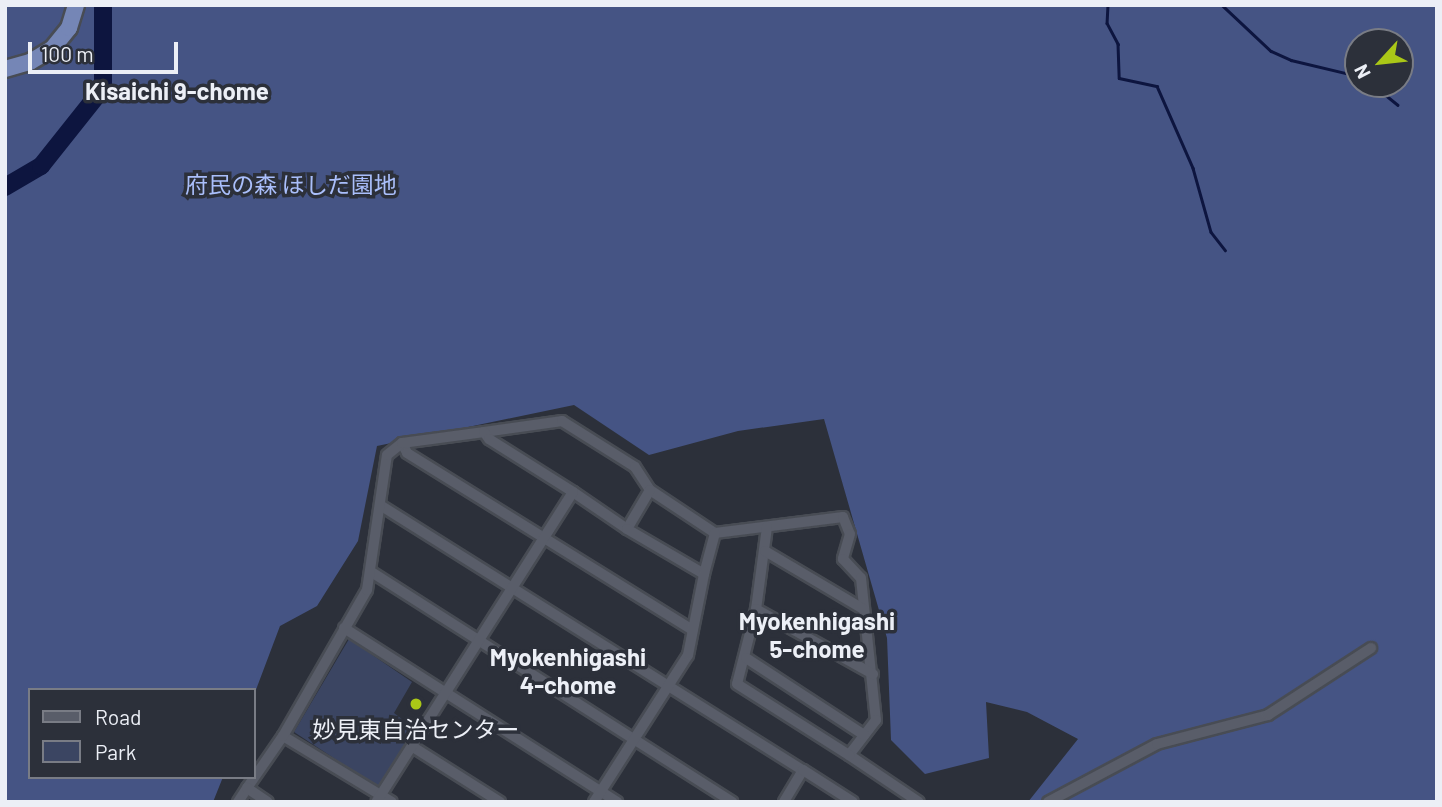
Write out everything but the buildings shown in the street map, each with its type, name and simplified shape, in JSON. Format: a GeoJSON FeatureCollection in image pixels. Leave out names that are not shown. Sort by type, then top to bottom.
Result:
{"type":"FeatureCollection","features":[{"type":"Feature","properties":{"kind":"highway"},"geometry":{"type":"LineString","coordinates":[[5,69],[30,62],[52,49],[69,27],[76,5]]}},
{"type":"Feature","properties":{"kind":"street"},"geometry":{"type":"LineString","coordinates":[[256,775],[283,736],[373,573],[387,455],[402,443],[562,421],[635,467],[650,489],[715,533],[843,516],[850,534],[843,559],[861,578],[876,720],[849,755]]}},
{"type":"Feature","properties":{"kind":"street"},"geometry":{"type":"LineString","coordinates":[[484,432],[626,529],[704,574]]}},
{"type":"Feature","properties":{"kind":"street"},"geometry":{"type":"LineString","coordinates":[[402,443],[407,453],[693,630]]}},
{"type":"Feature","properties":{"kind":"street"},"geometry":{"type":"LineString","coordinates":[[626,529],[650,489]]}},
{"type":"Feature","properties":{"kind":"street"},"geometry":{"type":"LineString","coordinates":[[378,798],[573,492]]}},
{"type":"Feature","properties":{"kind":"street"},"geometry":{"type":"LineString","coordinates":[[380,505],[515,586],[852,802]]}},
{"type":"Feature","properties":{"kind":"street"},"geometry":{"type":"LineString","coordinates":[[767,527],[756,609],[746,658],[737,684],[919,802]]}},
{"type":"Feature","properties":{"kind":"street"},"geometry":{"type":"LineString","coordinates":[[594,802],[688,655],[715,533]]}},
{"type":"Feature","properties":{"kind":"street"},"geometry":{"type":"LineString","coordinates":[[765,551],[863,609]]}},
{"type":"Feature","properties":{"kind":"street"},"geometry":{"type":"LineString","coordinates":[[373,573],[732,802]]}},
{"type":"Feature","properties":{"kind":"street"},"geometry":{"type":"LineString","coordinates":[[756,609],[873,674]]}},
{"type":"Feature","properties":{"kind":"street"},"geometry":{"type":"LineString","coordinates":[[344,628],[617,802]]}},
{"type":"Feature","properties":{"kind":"street"},"geometry":{"type":"LineString","coordinates":[[1048,802],[1157,744],[1268,715],[1371,648]]}},
{"type":"Feature","properties":{"kind":"street"},"geometry":{"type":"LineString","coordinates":[[746,658],[864,735]]}},
{"type":"Feature","properties":{"kind":"street"},"geometry":{"type":"LineString","coordinates":[[283,736],[378,798],[392,802]]}},
{"type":"Feature","properties":{"kind":"street"},"geometry":{"type":"LineString","coordinates":[[412,747],[500,802]]}},
{"type":"Feature","properties":{"kind":"street"},"geometry":{"type":"LineString","coordinates":[[784,802],[803,770]]}},
{"type":"Feature","properties":{"kind":"street"},"geometry":{"type":"LineString","coordinates":[[238,802],[253,779]]}},
{"type":"Feature","properties":{"kind":"street"},"geometry":{"type":"LineString","coordinates":[[247,788],[268,802]]}},
{"type":"Feature","properties":{"kind":"green space","name":"府民の森 ほしだ園地"},"geometry":{"type":"Polygon","coordinates":[[[5,5],[1437,5],[1437,802],[1028,802],[1078,739],[1027,712],[986,702],[989,758],[925,774],[891,740],[887,638],[824,419],[738,431],[649,455],[574,405],[377,446],[358,541],[317,606],[280,626],[256,690],[28,688],[28,779],[222,779],[213,802],[5,802],[5,5]]]}},
{"type":"Feature","properties":{"kind":"green space"},"geometry":{"type":"Polygon","coordinates":[[[349,639],[412,682],[394,713],[415,729],[378,787],[294,732],[349,639]]]}},
{"type":"Feature","properties":{"kind":"waterway"},"geometry":{"type":"LineString","coordinates":[[5,187],[41,166],[103,88],[103,5]]}},
{"type":"Feature","properties":{"kind":"waterway"},"geometry":{"type":"LineString","coordinates":[[1108,5],[1107,23],[1118,44],[1119,78],[1157,86],[1193,168],[1211,232],[1225,250]]}},
{"type":"Feature","properties":{"kind":"waterway"},"geometry":{"type":"LineString","coordinates":[[1222,5],[1271,51],[1291,60],[1344,73]]}},
{"type":"Feature","properties":{"kind":"waterway"},"geometry":{"type":"LineString","coordinates":[[1389,98],[1398,105]]}},
{"type":"Feature","properties":{"kind":"place","name":"妙見東自治センター"},"geometry":{"type":"Point","coordinates":[416,704]}},
{"type":"Feature","properties":{"kind":"district","name":"Kisaichi 9-chome"},"geometry":{"type":"Point","coordinates":[177,91]}},
{"type":"Feature","properties":{"kind":"district","name":"Myokenhigashi 5-chome"},"geometry":{"type":"Point","coordinates":[817,635]}},
{"type":"Feature","properties":{"kind":"district","name":"Myokenhigashi 4-chome"},"geometry":{"type":"Point","coordinates":[568,671]}}]}
